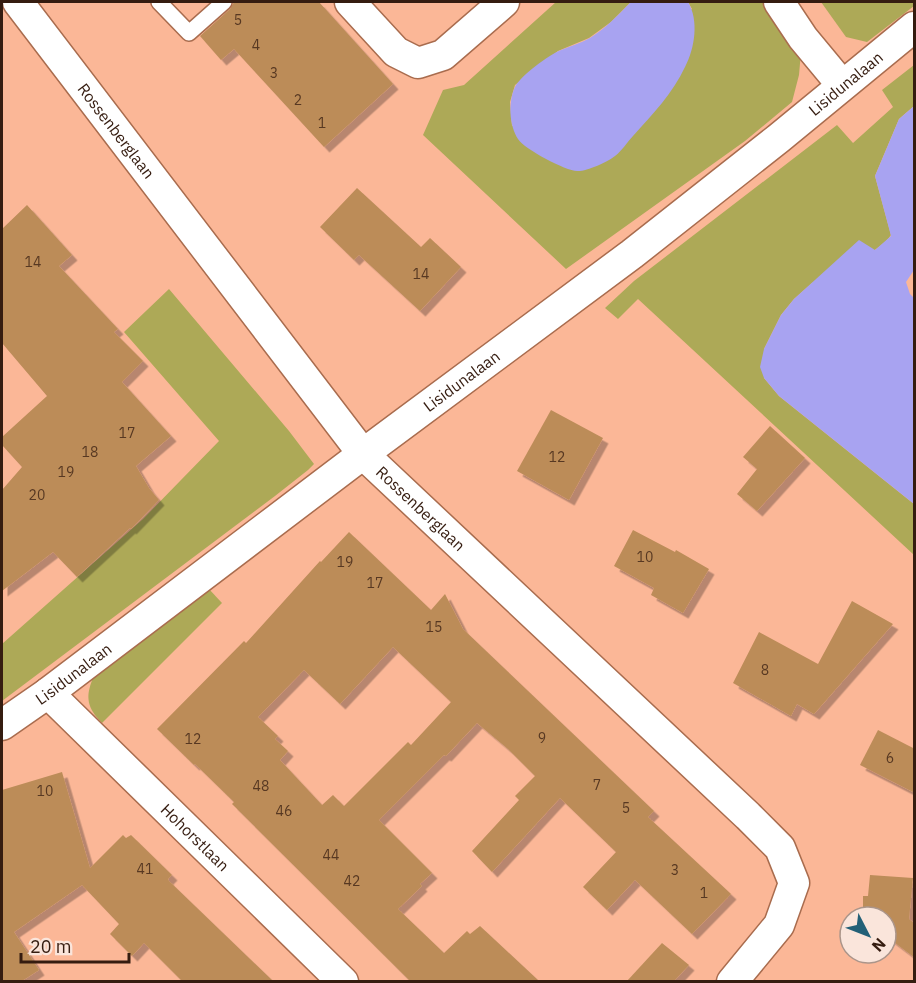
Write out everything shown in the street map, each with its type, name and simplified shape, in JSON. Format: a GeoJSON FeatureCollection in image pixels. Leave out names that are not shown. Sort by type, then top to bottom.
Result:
{"type":"FeatureCollection","features":[{"type":"Feature","properties":{"kind":"street","name":"Rossenberglaan"},"geometry":{"type":"LineString","coordinates":[[18,2],[363,454],[780,848],[794,883],[779,925],[732,981]]}},
{"type":"Feature","properties":{"kind":"street"},"geometry":{"type":"LineString","coordinates":[[351,2],[396,52],[418,63],[443,55],[504,2]]}},
{"type":"Feature","properties":{"kind":"street"},"geometry":{"type":"LineString","coordinates":[[778,2],[802,38],[842,86]]}},
{"type":"Feature","properties":{"kind":"street","name":"Lisidunalaan"},"geometry":{"type":"LineString","coordinates":[[2,724],[48,693],[632,254],[915,27]]}},
{"type":"Feature","properties":{"kind":"street","name":"Hohorstlaan"},"geometry":{"type":"LineString","coordinates":[[48,693],[343,981]]}},
{"type":"Feature","properties":{"kind":"lane"},"geometry":{"type":"LineString","coordinates":[[159,2],[189,33],[224,2]]}},
{"type":"Feature","properties":{"kind":"shaded area"},"geometry":{"type":"Polygon","coordinates":[[[556,2],[631,2],[611,22],[589,38],[558,51],[515,85],[510,102],[512,126],[692,9],[688,2],[765,2],[801,52],[799,75],[792,102],[745,141],[566,269],[423,135],[443,90],[464,85],[556,2]]]}},
{"type":"Feature","properties":{"kind":"shaded area"},"geometry":{"type":"Polygon","coordinates":[[[631,2],[688,2],[695,25],[691,51],[680,77],[655,112],[612,158],[596,166],[577,171],[555,164],[536,154],[518,139],[511,121],[511,99],[518,82],[549,56],[596,34],[631,2]]]}},
{"type":"Feature","properties":{"kind":"shaded area"},"geometry":{"type":"Polygon","coordinates":[[[821,2],[914,2],[914,6],[867,42],[846,37],[821,2]]]}},
{"type":"Feature","properties":{"kind":"shaded area"},"geometry":{"type":"Polygon","coordinates":[[[914,65],[914,106],[899,119],[875,176],[891,235],[876,249],[855,262],[812,283],[794,299],[781,315],[764,349],[764,378],[779,396],[914,504],[914,555],[638,299],[618,319],[605,308],[634,281],[837,125],[853,143],[893,107],[882,90],[914,65]]]}},
{"type":"Feature","properties":{"kind":"shaded area"},"geometry":{"type":"Polygon","coordinates":[[[914,106],[914,270],[906,282],[914,298],[914,504],[779,396],[764,378],[760,367],[764,349],[781,315],[794,299],[859,240],[875,250],[891,236],[875,176],[899,119],[914,106]]]}},
{"type":"Feature","properties":{"kind":"shaded area"},"geometry":{"type":"Polygon","coordinates":[[[169,289],[289,431],[314,464],[275,496],[2,701],[2,644],[143,519],[219,441],[124,332],[169,289]]]}},
{"type":"Feature","properties":{"kind":"shaded area"},"geometry":{"type":"Polygon","coordinates":[[[208,588],[222,603],[102,723],[90,707],[88,697],[93,678],[208,588]]]}},
{"type":"Feature","properties":{"kind":"building"},"geometry":{"type":"Polygon","coordinates":[[[234,2],[319,2],[393,84],[324,147],[234,49],[221,60],[200,36],[230,9],[234,2]]]}},
{"type":"Feature","properties":{"kind":"building"},"geometry":{"type":"Polygon","coordinates":[[[357,188],[421,247],[430,238],[461,267],[420,311],[359,255],[354,260],[320,227],[357,188]]]}},
{"type":"Feature","properties":{"kind":"building"},"geometry":{"type":"Polygon","coordinates":[[[27,205],[72,255],[59,266],[118,329],[114,332],[143,361],[122,382],[171,436],[136,466],[159,500],[131,529],[77,577],[53,552],[2,591],[2,490],[22,467],[2,445],[2,437],[47,396],[2,343],[2,229],[27,205]]]}},
{"type":"Feature","properties":{"kind":"building"},"geometry":{"type":"Polygon","coordinates":[[[551,410],[603,438],[569,500],[517,471],[551,410]]]}},
{"type":"Feature","properties":{"kind":"building"},"geometry":{"type":"Polygon","coordinates":[[[770,426],[805,458],[757,511],[737,494],[757,469],[743,457],[770,426]]]}},
{"type":"Feature","properties":{"kind":"building"},"geometry":{"type":"Polygon","coordinates":[[[633,530],[675,552],[676,550],[709,569],[683,613],[651,595],[654,588],[614,566],[633,530]]]}},
{"type":"Feature","properties":{"kind":"building"},"geometry":{"type":"Polygon","coordinates":[[[349,532],[431,610],[445,594],[463,629],[654,811],[648,817],[731,894],[692,934],[635,880],[607,910],[583,887],[616,852],[560,798],[492,872],[472,851],[519,800],[515,796],[535,776],[477,723],[379,820],[432,873],[398,909],[444,953],[467,931],[470,934],[480,926],[539,981],[410,981],[232,804],[234,802],[157,729],[244,641],[246,643],[349,532]],[[393,647],[340,704],[304,670],[258,717],[278,736],[275,739],[288,751],[280,760],[322,805],[333,795],[344,806],[408,742],[411,745],[451,702],[393,647]]]}},
{"type":"Feature","properties":{"kind":"building"},"geometry":{"type":"Polygon","coordinates":[[[852,601],[893,624],[814,714],[797,704],[791,716],[733,683],[759,632],[818,664],[852,601]]]}},
{"type":"Feature","properties":{"kind":"building"},"geometry":{"type":"Polygon","coordinates":[[[878,730],[915,749],[915,793],[860,765],[878,730]]]}},
{"type":"Feature","properties":{"kind":"building"},"geometry":{"type":"Polygon","coordinates":[[[62,772],[90,868],[123,835],[126,838],[131,835],[172,875],[169,881],[273,981],[182,981],[144,943],[132,956],[110,934],[119,924],[82,885],[14,932],[39,970],[22,981],[2,981],[2,790],[62,772]]]}},
{"type":"Feature","properties":{"kind":"building"},"geometry":{"type":"Polygon","coordinates":[[[870,875],[913,878],[909,919],[915,924],[915,958],[898,945],[898,905],[863,905],[863,896],[868,896],[870,875]]]}},
{"type":"Feature","properties":{"kind":"building"},"geometry":{"type":"Polygon","coordinates":[[[662,943],[689,965],[674,981],[627,981],[662,943]]]}}]}
